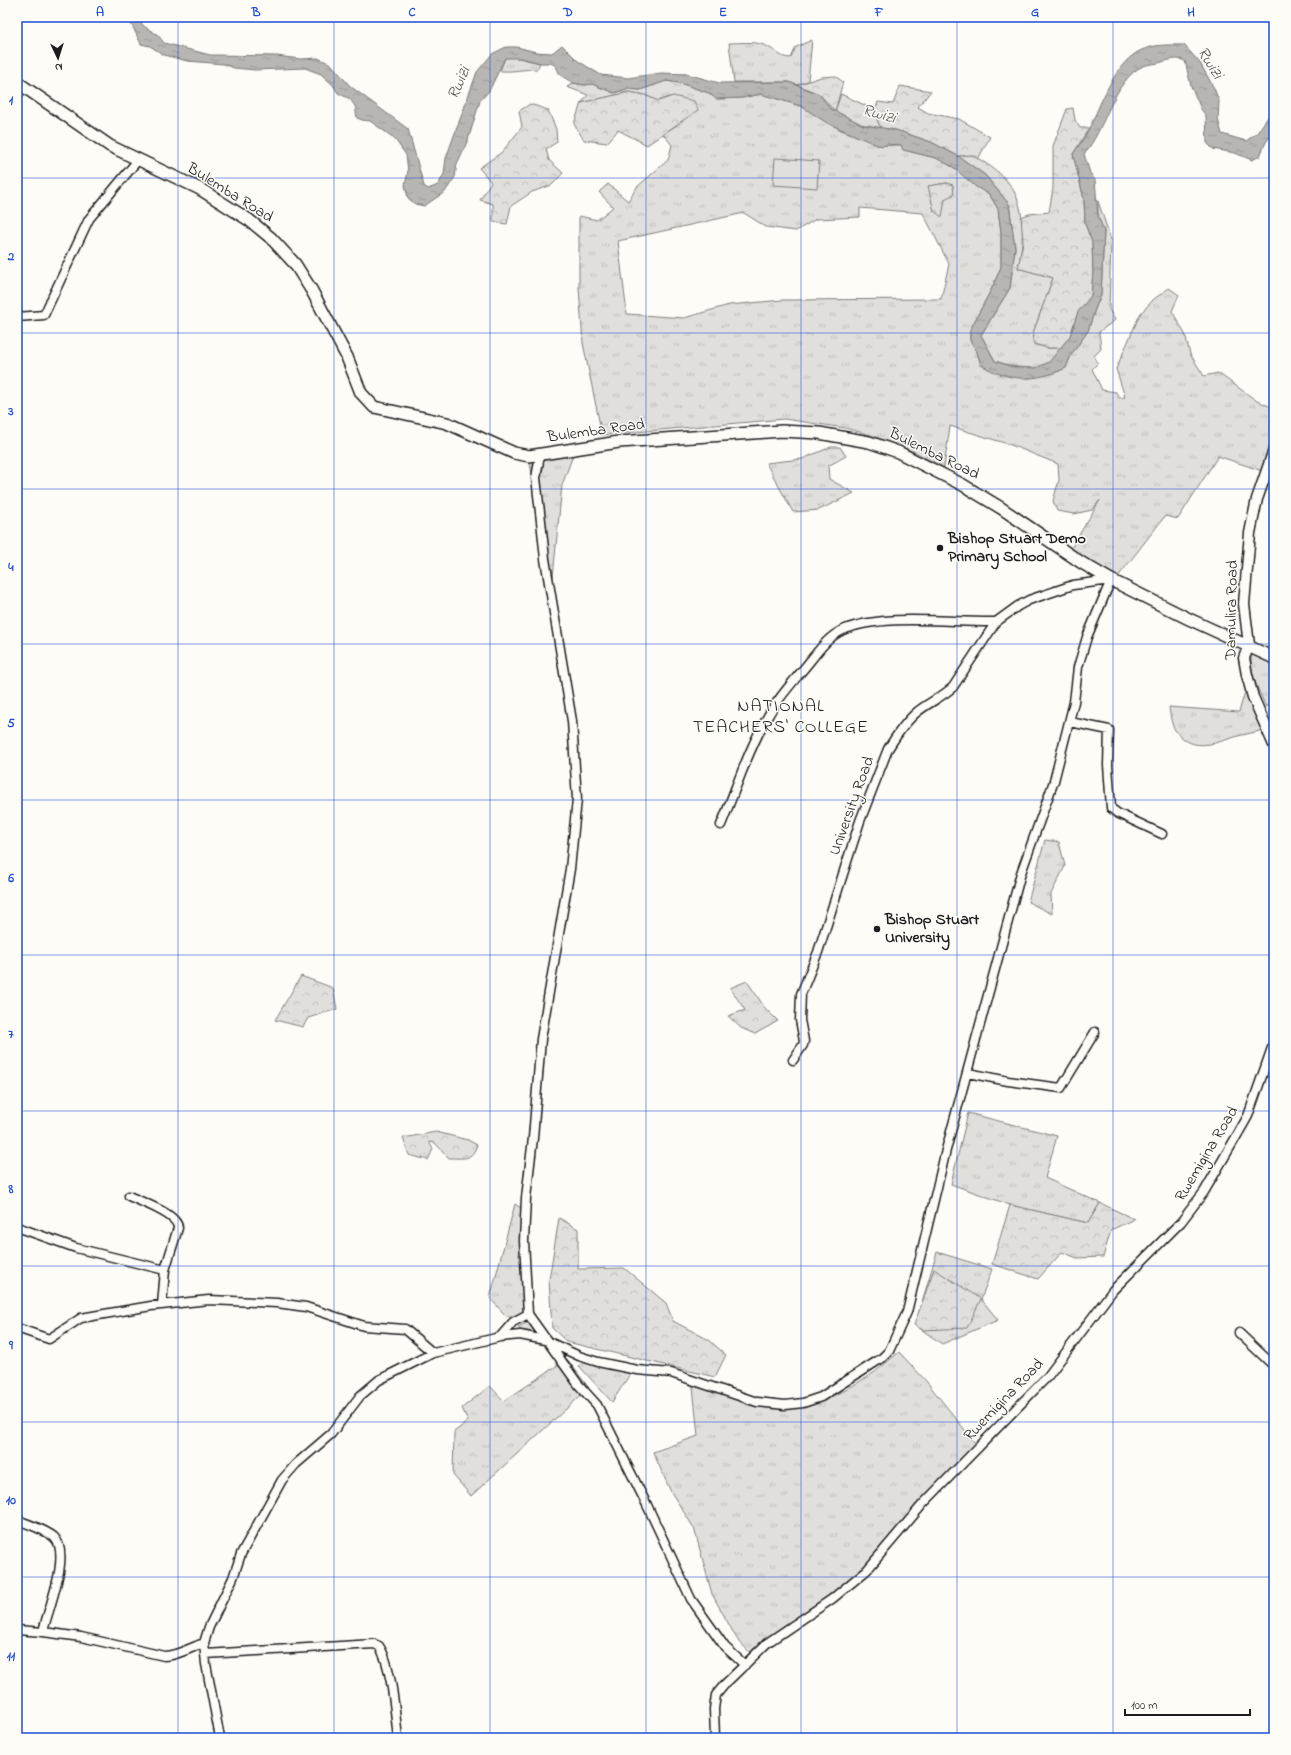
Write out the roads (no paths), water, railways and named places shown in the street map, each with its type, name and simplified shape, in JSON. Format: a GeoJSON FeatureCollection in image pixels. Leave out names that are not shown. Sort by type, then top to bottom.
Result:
{"type":"FeatureCollection","features":[{"type":"Feature","properties":{"kind":"main road","name":"Bulemba Road"},"geometry":{"type":"LineString","coordinates":[[17,82],[99,139],[138,160],[200,189],[249,220],[271,238],[295,264],[312,291],[344,350],[361,393],[374,407],[435,420],[514,453],[529,456],[619,442],[782,431],[819,433],[869,442],[898,452],[963,485],[1001,508],[1082,563],[1111,580],[1189,619],[1249,645],[1274,658]]}},
{"type":"Feature","properties":{"kind":"street"},"geometry":{"type":"LineString","coordinates":[[17,317],[44,315],[89,219],[138,160]]}},
{"type":"Feature","properties":{"kind":"street","name":"Damulira Road"},"geometry":{"type":"LineString","coordinates":[[1274,450],[1257,499],[1250,533],[1244,604],[1249,645],[1244,658],[1247,675],[1254,697],[1274,745]]}},
{"type":"Feature","properties":{"kind":"street"},"geometry":{"type":"LineString","coordinates":[[540,455],[536,478],[545,559],[572,720],[576,799],[570,869],[541,1039],[533,1138],[526,1198],[524,1241],[528,1314],[578,1384],[596,1405],[647,1505],[691,1599],[725,1647],[745,1665]]}},
{"type":"Feature","properties":{"kind":"street"},"geometry":{"type":"LineString","coordinates":[[220,1738],[204,1643],[209,1627],[233,1578],[241,1554],[282,1480],[296,1464],[331,1434],[368,1388],[399,1369],[433,1354],[500,1337],[520,1335],[546,1340],[579,1356],[637,1370],[671,1373],[768,1404],[797,1404],[821,1397],[882,1358],[889,1351],[903,1322],[924,1243],[946,1150],[1021,873],[1054,781],[1070,722],[1078,667],[1086,637],[1111,580]]}},
{"type":"Feature","properties":{"kind":"street","name":"University Road"},"geometry":{"type":"LineString","coordinates":[[793,1060],[804,1041],[800,1020],[801,994],[818,952],[860,821],[888,749],[901,730],[915,714],[945,694],[952,687],[996,622],[1029,600],[1079,583],[1111,580]]}},
{"type":"Feature","properties":{"kind":"street"},"geometry":{"type":"LineString","coordinates":[[722,825],[750,752],[768,716],[833,636],[852,628],[890,622],[926,620],[996,622]]}},
{"type":"Feature","properties":{"kind":"street"},"geometry":{"type":"LineString","coordinates":[[1070,722],[1109,730],[1107,756],[1111,808],[1117,813],[1162,834]]}},
{"type":"Feature","properties":{"kind":"street"},"geometry":{"type":"LineString","coordinates":[[968,1073],[1008,1081],[1061,1088],[1095,1032]]}},
{"type":"Feature","properties":{"kind":"street","name":"Rwemigina Road"},"geometry":{"type":"LineString","coordinates":[[715,1738],[714,1709],[716,1695],[724,1684],[767,1643],[832,1599],[866,1570],[923,1504],[1048,1376],[1113,1290],[1181,1222],[1204,1192],[1248,1116],[1274,1042]]}},
{"type":"Feature","properties":{"kind":"street"},"geometry":{"type":"LineString","coordinates":[[129,1196],[160,1210],[176,1219],[178,1223],[178,1228],[165,1270],[162,1305]]}},
{"type":"Feature","properties":{"kind":"street"},"geometry":{"type":"LineString","coordinates":[[17,1228],[76,1248],[165,1270]]}},
{"type":"Feature","properties":{"kind":"street"},"geometry":{"type":"LineString","coordinates":[[17,1328],[49,1339],[81,1318],[162,1305],[209,1300],[277,1303],[306,1307],[364,1326],[405,1329],[433,1354]]}},
{"type":"Feature","properties":{"kind":"street"},"geometry":{"type":"LineString","coordinates":[[500,1337],[513,1322],[528,1314]]}},
{"type":"Feature","properties":{"kind":"street"},"geometry":{"type":"LineString","coordinates":[[1239,1334],[1274,1366]]}},
{"type":"Feature","properties":{"kind":"street"},"geometry":{"type":"LineString","coordinates":[[17,1520],[54,1537],[60,1550],[60,1566],[42,1632]]}},
{"type":"Feature","properties":{"kind":"street"},"geometry":{"type":"LineString","coordinates":[[17,1630],[81,1637],[164,1656],[175,1656],[187,1648],[204,1643]]}},
{"type":"Feature","properties":{"kind":"street"},"geometry":{"type":"LineString","coordinates":[[205,1654],[374,1644],[380,1646],[384,1652],[387,1665],[398,1738]]}},
{"type":"Feature","properties":{"kind":"water"},"geometry":{"type":"Polygon","coordinates":[[[128,17],[135,17],[145,27],[158,35],[164,43],[210,55],[277,56],[300,59],[318,58],[331,64],[350,86],[408,129],[424,186],[428,189],[438,185],[444,174],[446,158],[477,72],[492,54],[506,47],[517,47],[536,52],[552,53],[562,45],[578,61],[601,75],[628,78],[661,73],[687,74],[719,83],[789,82],[819,94],[831,109],[863,125],[896,130],[931,142],[958,156],[985,175],[1009,204],[1015,248],[1010,288],[981,335],[995,361],[1013,367],[1036,368],[1049,362],[1070,336],[1078,312],[1091,296],[1093,272],[1092,242],[1085,224],[1084,199],[1073,154],[1091,125],[1102,99],[1116,73],[1125,62],[1135,54],[1147,48],[1161,45],[1184,45],[1200,63],[1214,88],[1219,101],[1218,119],[1222,134],[1246,141],[1257,133],[1274,108],[1274,132],[1266,142],[1260,156],[1252,160],[1235,153],[1213,149],[1207,143],[1206,116],[1201,109],[1191,86],[1185,61],[1174,59],[1145,65],[1133,73],[1124,82],[1117,93],[1092,144],[1084,154],[1090,173],[1095,180],[1098,216],[1104,231],[1101,295],[1088,331],[1071,355],[1066,368],[1055,373],[1033,378],[1012,377],[991,371],[981,365],[977,352],[970,340],[970,330],[1001,267],[1001,232],[998,209],[989,194],[976,187],[953,167],[936,158],[903,150],[901,145],[877,145],[827,123],[801,106],[761,94],[742,98],[716,99],[709,93],[680,83],[666,81],[640,90],[627,89],[614,93],[592,84],[585,85],[573,83],[560,75],[556,66],[551,63],[540,63],[521,58],[505,58],[489,91],[480,101],[468,140],[457,164],[455,177],[445,192],[424,206],[415,204],[408,198],[405,185],[408,171],[406,155],[394,138],[370,121],[357,118],[355,106],[350,99],[338,93],[333,85],[321,74],[305,68],[255,70],[234,68],[224,64],[187,61],[164,55],[150,46],[141,44],[128,17]]]}},
{"type":"Feature","properties":{"kind":"place","name":"Bishop Stuart Demo Primary School"},"geometry":{"type":"Point","coordinates":[940,548]}},
{"type":"Feature","properties":{"kind":"place","name":"Bishop Stuart University"},"geometry":{"type":"Point","coordinates":[877,929]}},
{"type":"Feature","properties":{"kind":"district","name":"NATIONAL TEACHERS' COLLEGE"},"geometry":{"type":"Point","coordinates":[781,717]}},
{"type":"Feature","properties":{"kind":"water label","name":"Rwizi"},"geometry":{"type":"Point","coordinates":[1210,63]}},
{"type":"Feature","properties":{"kind":"water label","name":"Rwizi"},"geometry":{"type":"Point","coordinates":[459,83]}},
{"type":"Feature","properties":{"kind":"water label","name":"Rwizi"},"geometry":{"type":"Point","coordinates":[879,114]}}]}
